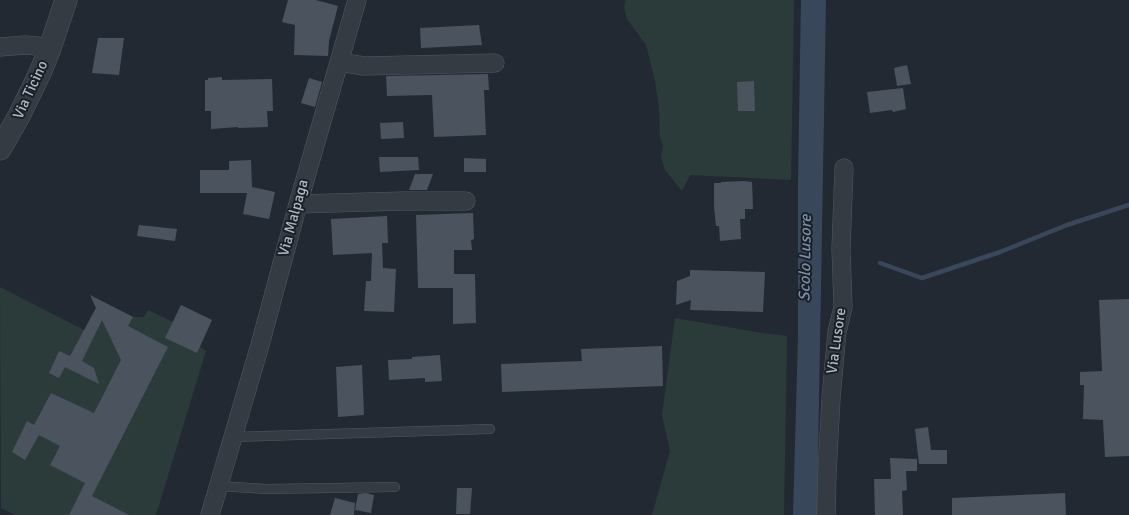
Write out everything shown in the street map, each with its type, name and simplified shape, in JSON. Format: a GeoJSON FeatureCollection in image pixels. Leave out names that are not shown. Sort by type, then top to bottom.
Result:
{"type":"FeatureCollection","features":[{"type":"Feature","properties":{"kind":"street","name":"Via Ticino"},"geometry":{"type":"LineString","coordinates":[[0,149],[30,94],[48,51],[66,0]]}},
{"type":"Feature","properties":{"kind":"street","name":"Via Malpaga"},"geometry":{"type":"LineString","coordinates":[[210,515],[261,340],[338,62],[357,0]]}},
{"type":"Feature","properties":{"kind":"street","name":"Via Ticino"},"geometry":{"type":"LineString","coordinates":[[0,47],[26,45],[37,46],[48,51]]}},
{"type":"Feature","properties":{"kind":"street"},"geometry":{"type":"LineString","coordinates":[[338,62],[364,66],[495,64]]}},
{"type":"Feature","properties":{"kind":"street","name":"Via Lusore"},"geometry":{"type":"LineString","coordinates":[[826,515],[831,398],[837,332],[843,307],[841,249],[844,168]]}},
{"type":"Feature","properties":{"kind":"street"},"geometry":{"type":"LineString","coordinates":[[298,204],[466,201]]}},
{"type":"Feature","properties":{"kind":"lane"},"geometry":{"type":"LineString","coordinates":[[233,437],[490,429]]}},
{"type":"Feature","properties":{"kind":"lane"},"geometry":{"type":"LineString","coordinates":[[219,486],[266,489],[395,487]]}},
{"type":"Feature","properties":{"kind":"shaded area"},"geometry":{"type":"Polygon","coordinates":[[[626,0],[794,0],[791,180],[690,175],[682,191],[665,170],[661,157],[663,146],[660,137],[659,108],[655,81],[646,45],[627,19],[624,7],[626,0]]]}},
{"type":"Feature","properties":{"kind":"shaded area"},"geometry":{"type":"Polygon","coordinates":[[[0,287],[84,330],[100,300],[133,317],[144,317],[148,310],[173,322],[181,305],[212,320],[200,347],[206,351],[156,515],[15,515],[1,508],[0,287]]]}},
{"type":"Feature","properties":{"kind":"shaded area"},"geometry":{"type":"Polygon","coordinates":[[[675,318],[787,336],[784,515],[652,515],[670,451],[662,415],[675,318]]]}},
{"type":"Feature","properties":{"kind":"water","name":"Scolo Lusore"},"geometry":{"type":"Polygon","coordinates":[[[801,0],[826,0],[817,515],[793,515],[798,337],[798,183],[801,0]]]}},
{"type":"Feature","properties":{"kind":"building"},"geometry":{"type":"Polygon","coordinates":[[[288,0],[316,0],[338,6],[329,41],[328,56],[294,55],[295,25],[282,22],[288,0]]]}},
{"type":"Feature","properties":{"kind":"building"},"geometry":{"type":"Polygon","coordinates":[[[479,25],[482,45],[421,48],[420,28],[479,25]]]}},
{"type":"Feature","properties":{"kind":"building"},"geometry":{"type":"Polygon","coordinates":[[[98,38],[124,38],[119,75],[92,73],[98,38]]]}},
{"type":"Feature","properties":{"kind":"building"},"geometry":{"type":"Polygon","coordinates":[[[907,65],[911,84],[897,86],[894,68],[907,65]]]}},
{"type":"Feature","properties":{"kind":"building"},"geometry":{"type":"Polygon","coordinates":[[[488,74],[489,90],[484,90],[486,135],[434,137],[432,95],[387,96],[386,76],[488,74]]]}},
{"type":"Feature","properties":{"kind":"building"},"geometry":{"type":"Polygon","coordinates":[[[222,77],[222,80],[272,79],[273,111],[267,111],[268,127],[211,129],[211,111],[205,111],[205,80],[208,80],[208,78],[222,77]]]}},
{"type":"Feature","properties":{"kind":"building"},"geometry":{"type":"Polygon","coordinates":[[[309,78],[322,82],[315,107],[301,103],[309,78]]]}},
{"type":"Feature","properties":{"kind":"building"},"geometry":{"type":"Polygon","coordinates":[[[754,81],[755,111],[738,111],[737,82],[754,81]]]}},
{"type":"Feature","properties":{"kind":"building"},"geometry":{"type":"Polygon","coordinates":[[[903,88],[906,109],[893,112],[892,110],[870,113],[867,92],[903,88]]]}},
{"type":"Feature","properties":{"kind":"building"},"geometry":{"type":"Polygon","coordinates":[[[403,122],[404,138],[381,139],[380,123],[403,122]]]}},
{"type":"Feature","properties":{"kind":"building"},"geometry":{"type":"Polygon","coordinates":[[[379,157],[418,157],[419,170],[380,172],[379,157]]]}},
{"type":"Feature","properties":{"kind":"building"},"geometry":{"type":"Polygon","coordinates":[[[464,158],[486,159],[486,172],[464,172],[464,158]]]}},
{"type":"Feature","properties":{"kind":"building"},"geometry":{"type":"Polygon","coordinates":[[[251,160],[252,187],[275,192],[269,219],[243,214],[247,193],[200,193],[200,170],[229,170],[229,161],[251,160]]]}},
{"type":"Feature","properties":{"kind":"building"},"geometry":{"type":"Polygon","coordinates":[[[415,174],[433,174],[427,190],[409,190],[415,174]]]}},
{"type":"Feature","properties":{"kind":"building"},"geometry":{"type":"Polygon","coordinates":[[[744,181],[752,182],[753,209],[745,209],[745,219],[740,219],[741,239],[720,241],[719,226],[716,226],[714,207],[714,183],[744,181]]]}},
{"type":"Feature","properties":{"kind":"building"},"geometry":{"type":"Polygon","coordinates":[[[473,213],[474,239],[471,240],[472,250],[454,250],[454,274],[475,274],[476,323],[453,324],[453,288],[418,288],[416,215],[473,213]]]}},
{"type":"Feature","properties":{"kind":"building"},"geometry":{"type":"Polygon","coordinates":[[[387,216],[388,243],[382,243],[383,268],[396,269],[394,312],[364,311],[366,281],[371,281],[372,253],[333,255],[331,219],[387,216]]]}},
{"type":"Feature","properties":{"kind":"building"},"geometry":{"type":"Polygon","coordinates":[[[139,225],[177,229],[175,241],[137,236],[139,225]]]}},
{"type":"Feature","properties":{"kind":"building"},"geometry":{"type":"Polygon","coordinates":[[[690,270],[765,272],[763,312],[690,310],[691,300],[676,305],[677,281],[690,276],[690,270]]]}},
{"type":"Feature","properties":{"kind":"building"},"geometry":{"type":"Polygon","coordinates":[[[90,295],[133,317],[128,326],[168,347],[92,496],[129,515],[69,515],[85,483],[50,465],[60,446],[39,435],[25,460],[12,452],[27,421],[34,425],[51,393],[94,413],[121,360],[102,320],[82,361],[94,368],[99,384],[65,367],[59,378],[49,373],[59,351],[70,356],[96,308],[90,295]]]}},
{"type":"Feature","properties":{"kind":"building"},"geometry":{"type":"Polygon","coordinates":[[[1129,299],[1129,456],[1105,457],[1103,420],[1083,419],[1084,385],[1080,385],[1080,372],[1102,371],[1099,300],[1129,299]]]}},
{"type":"Feature","properties":{"kind":"building"},"geometry":{"type":"Polygon","coordinates":[[[181,305],[212,320],[197,353],[165,338],[181,305]]]}},
{"type":"Feature","properties":{"kind":"building"},"geometry":{"type":"Polygon","coordinates":[[[662,346],[663,386],[502,392],[501,364],[582,361],[581,349],[662,346]]]}},
{"type":"Feature","properties":{"kind":"building"},"geometry":{"type":"Polygon","coordinates":[[[440,355],[442,381],[425,382],[425,378],[389,380],[388,360],[412,359],[412,357],[440,355]]]}},
{"type":"Feature","properties":{"kind":"building"},"geometry":{"type":"Polygon","coordinates":[[[362,365],[364,415],[338,417],[336,367],[362,365]]]}},
{"type":"Feature","properties":{"kind":"building"},"geometry":{"type":"Polygon","coordinates":[[[928,427],[931,450],[947,450],[947,464],[919,464],[915,429],[928,427]]]}},
{"type":"Feature","properties":{"kind":"building"},"geometry":{"type":"Polygon","coordinates":[[[890,458],[917,459],[917,471],[906,471],[907,490],[902,491],[903,515],[875,515],[874,479],[891,479],[890,458]]]}},
{"type":"Feature","properties":{"kind":"building"},"geometry":{"type":"Polygon","coordinates":[[[457,488],[472,488],[470,514],[456,514],[457,488]]]}},
{"type":"Feature","properties":{"kind":"building"},"geometry":{"type":"Polygon","coordinates":[[[366,493],[374,495],[371,513],[355,510],[358,494],[366,493]]]}},
{"type":"Feature","properties":{"kind":"building"},"geometry":{"type":"Polygon","coordinates":[[[1065,493],[1066,515],[952,515],[952,498],[1065,493]]]}},
{"type":"Feature","properties":{"kind":"building"},"geometry":{"type":"Polygon","coordinates":[[[335,498],[355,503],[354,515],[330,515],[335,498]]]}},
{"type":"Feature","properties":{"kind":"waterway"},"geometry":{"type":"LineString","coordinates":[[880,263],[922,278],[1000,252],[1067,225],[1129,205]]}}]}
